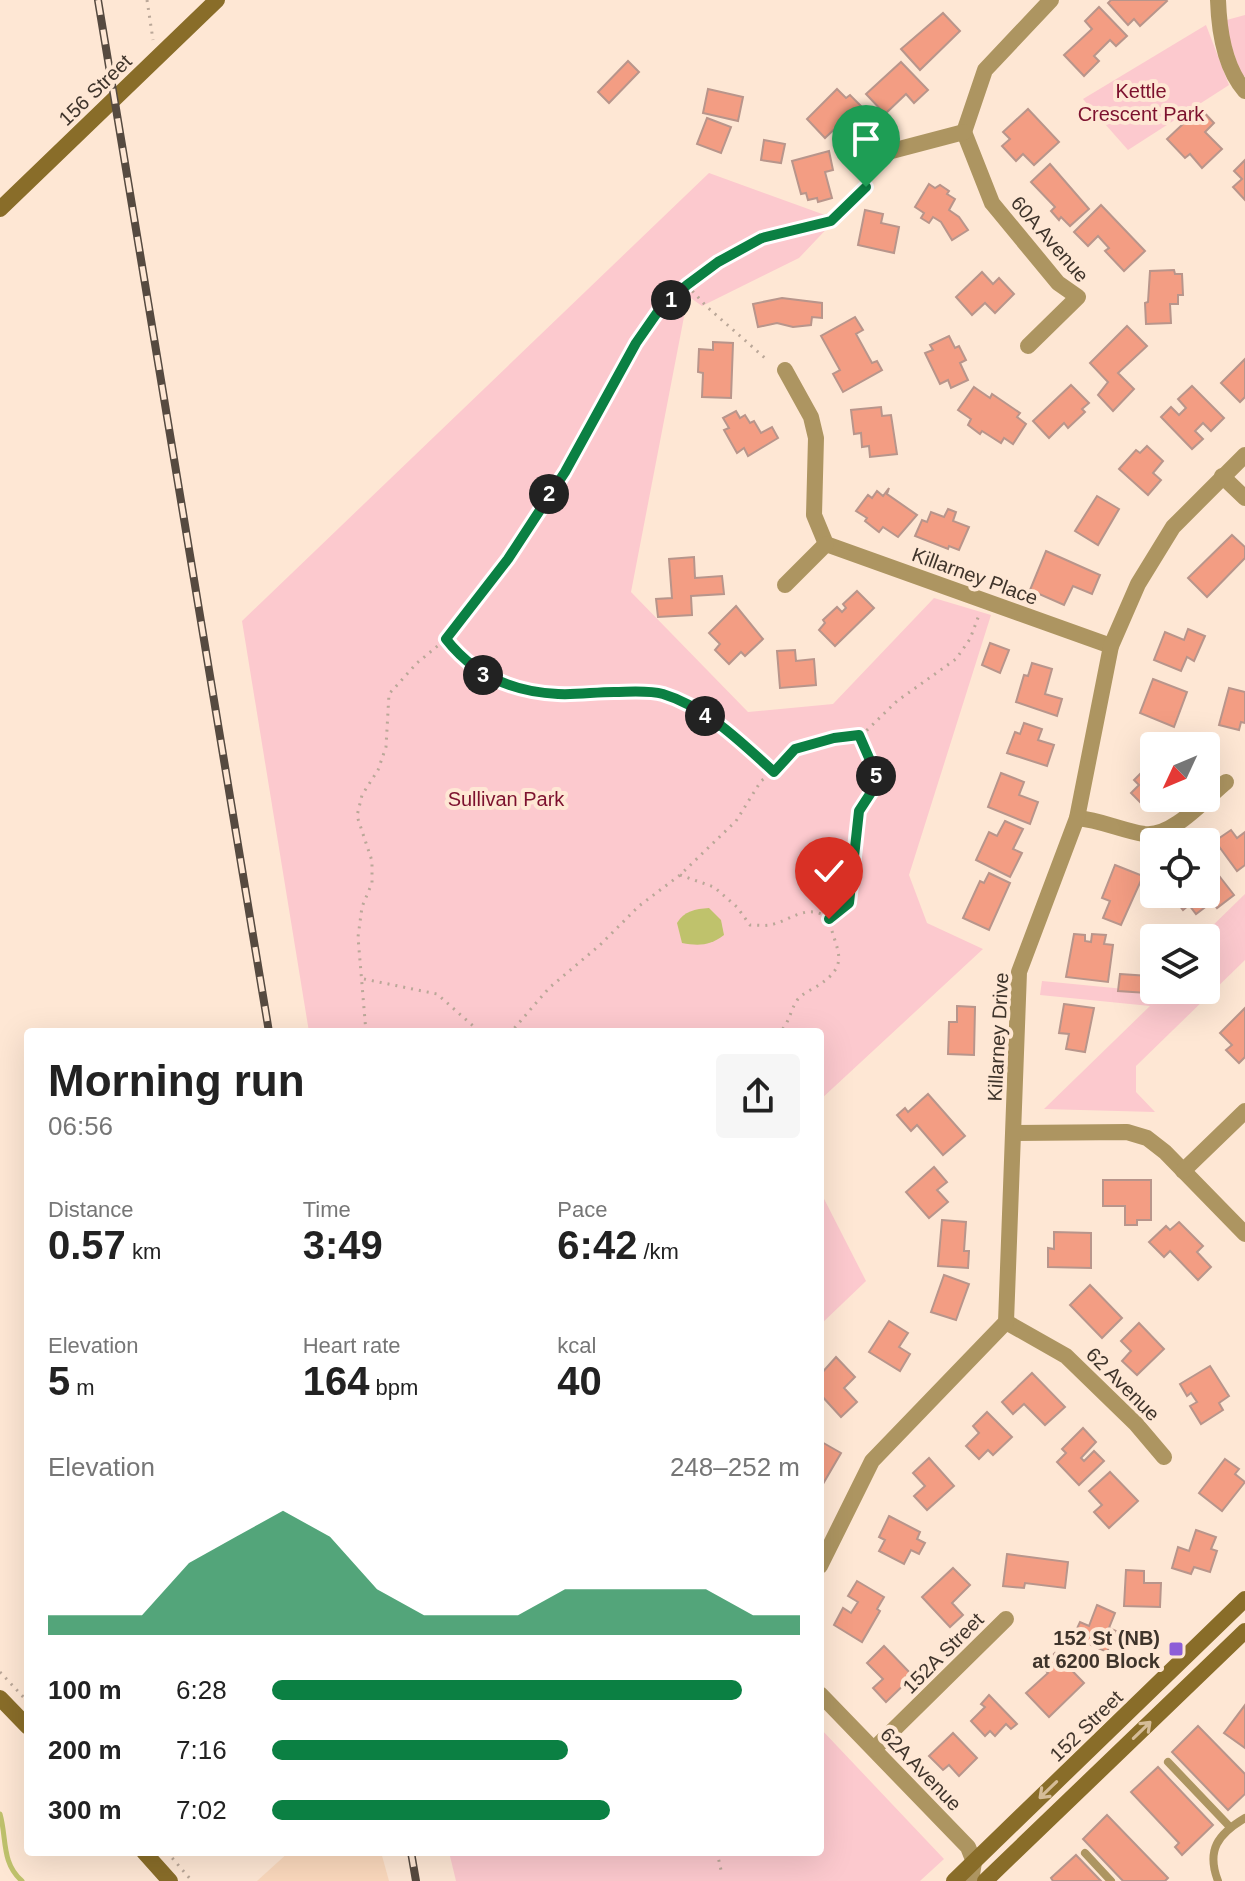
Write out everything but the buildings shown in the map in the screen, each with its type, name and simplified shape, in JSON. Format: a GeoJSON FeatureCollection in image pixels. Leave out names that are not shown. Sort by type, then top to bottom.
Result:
{"type":"FeatureCollection","features":[{"type":"Feature","properties":{"kind":"main road","name":"156 Street"},"geometry":{"type":"LineString","coordinates":[[0,209],[217,0]]}},
{"type":"Feature","properties":{"kind":"main road","name":"152 Street"},"geometry":{"type":"LineString","coordinates":[[954,1881],[1245,1599]]}},
{"type":"Feature","properties":{"kind":"main road","name":"152 Street"},"geometry":{"type":"LineString","coordinates":[[993,1878],[1245,1631]]}},
{"type":"Feature","properties":{"kind":"main road"},"geometry":{"type":"LineString","coordinates":[[0,1698],[24,1723]]}},
{"type":"Feature","properties":{"kind":"main road"},"geometry":{"type":"LineString","coordinates":[[148,1856],[170,1881]]}},
{"type":"Feature","properties":{"kind":"street"},"geometry":{"type":"LineString","coordinates":[[884,153],[964,132],[985,70],[1051,0]]}},
{"type":"Feature","properties":{"kind":"street"},"geometry":{"type":"LineString","coordinates":[[1218,0],[1218,18],[1232,74],[1245,91]]}},
{"type":"Feature","properties":{"kind":"street","name":"60A Avenue"},"geometry":{"type":"LineString","coordinates":[[964,132],[992,203],[1058,283],[1078,297],[1028,346]]}},
{"type":"Feature","properties":{"kind":"street"},"geometry":{"type":"LineString","coordinates":[[785,370],[811,417],[816,438],[814,515],[826,544],[785,585]]}},
{"type":"Feature","properties":{"kind":"street","name":"Killarney Drive"},"geometry":{"type":"LineString","coordinates":[[1006,1322],[1019,972],[1077,818],[1111,646],[1138,584],[1173,527],[1245,455]]}},
{"type":"Feature","properties":{"kind":"street"},"geometry":{"type":"LineString","coordinates":[[1222,476],[1245,498]]}},
{"type":"Feature","properties":{"kind":"street","name":"Killarney Place"},"geometry":{"type":"LineString","coordinates":[[826,544],[1111,646]]}},
{"type":"Feature","properties":{"kind":"street"},"geometry":{"type":"LineString","coordinates":[[1077,818],[1093,819],[1147,834],[1169,830],[1226,782]]}},
{"type":"Feature","properties":{"kind":"street"},"geometry":{"type":"LineString","coordinates":[[1183,1171],[1245,1111]]}},
{"type":"Feature","properties":{"kind":"street"},"geometry":{"type":"LineString","coordinates":[[1014,1133],[1127,1132],[1147,1138],[1245,1234]]}},
{"type":"Feature","properties":{"kind":"street"},"geometry":{"type":"LineString","coordinates":[[824,1558],[872,1461],[1006,1322]]}},
{"type":"Feature","properties":{"kind":"street","name":"62 Avenue"},"geometry":{"type":"LineString","coordinates":[[1006,1322],[1066,1356],[1136,1424],[1164,1457]]}},
{"type":"Feature","properties":{"kind":"street","name":"152A Street"},"geometry":{"type":"LineString","coordinates":[[874,1749],[1006,1619]]}},
{"type":"Feature","properties":{"kind":"street","name":"62A Avenue"},"geometry":{"type":"LineString","coordinates":[[824,1698],[968,1847],[974,1862]]}},
{"type":"Feature","properties":{"kind":"street"},"geometry":{"type":"LineString","coordinates":[[971,1881],[974,1862]]}},
{"type":"Feature","properties":{"kind":"lane"},"geometry":{"type":"LineString","coordinates":[[1168,1762],[1230,1827]]}},
{"type":"Feature","properties":{"kind":"lane"},"geometry":{"type":"LineString","coordinates":[[1218,1881],[1212,1864],[1215,1845],[1230,1827],[1245,1818]]}},
{"type":"Feature","properties":{"kind":"lane"},"geometry":{"type":"LineString","coordinates":[[1085,1853],[1111,1881]]}},
{"type":"Feature","properties":{"kind":"path"},"geometry":{"type":"LineString","coordinates":[[147,0],[156,58]]}},
{"type":"Feature","properties":{"kind":"path"},"geometry":{"type":"LineString","coordinates":[[366,1028],[358,937],[362,907],[372,883],[372,861],[357,816],[362,795],[378,770],[386,747],[389,694],[417,663],[446,639],[508,559],[565,472],[636,343],[659,310],[718,262],[762,238],[831,221],[870,181]]}},
{"type":"Feature","properties":{"kind":"path"},"geometry":{"type":"LineString","coordinates":[[687,285],[765,358]]}},
{"type":"Feature","properties":{"kind":"path"},"geometry":{"type":"LineString","coordinates":[[514,1028],[549,988],[600,945],[639,906],[680,875],[736,821],[761,781],[795,749],[834,738],[859,735],[897,701],[956,659],[970,639],[980,612]]}},
{"type":"Feature","properties":{"kind":"path"},"geometry":{"type":"LineString","coordinates":[[446,639],[482,675],[508,684],[558,694],[662,694],[695,708],[740,741],[774,772]]}},
{"type":"Feature","properties":{"kind":"path"},"geometry":{"type":"LineString","coordinates":[[829,919],[849,903],[859,811],[872,791],[876,774],[859,735]]}},
{"type":"Feature","properties":{"kind":"path"},"geometry":{"type":"LineString","coordinates":[[680,875],[714,887],[737,907],[750,925],[772,925],[799,912],[822,914],[829,919],[833,938],[841,953],[839,967],[799,998],[784,1028]]}},
{"type":"Feature","properties":{"kind":"path"},"geometry":{"type":"LineString","coordinates":[[363,979],[437,994],[475,1028]]}},
{"type":"Feature","properties":{"kind":"path"},"geometry":{"type":"LineString","coordinates":[[0,1672],[24,1698]]}},
{"type":"Feature","properties":{"kind":"path"},"geometry":{"type":"LineString","coordinates":[[718,1856],[721,1870]]}},
{"type":"Feature","properties":{"kind":"shaded area"},"geometry":{"type":"Polygon","coordinates":[[[709,908],[721,920],[724,935],[704,944],[682,943],[677,923],[680,919],[690,911],[709,908]]]}},
{"type":"Feature","properties":{"kind":"shaded area"},"geometry":{"type":"Polygon","coordinates":[[[285,1856],[382,1856],[389,1881],[257,1881],[285,1856]]]}},
{"type":"Feature","properties":{"kind":"green space","name":"Kettle Crescent Park"},"geometry":{"type":"Polygon","coordinates":[[[1245,15],[1245,76],[1242,77],[1223,21],[1245,15]]]}},
{"type":"Feature","properties":{"kind":"green space","name":"Kettle Crescent Park"},"geometry":{"type":"Polygon","coordinates":[[[1206,25],[1229,85],[1128,150],[1083,99],[1206,25]]]}},
{"type":"Feature","properties":{"kind":"green space","name":"Sullivan Park"},"geometry":{"type":"Polygon","coordinates":[[[709,173],[836,219],[799,258],[702,306],[688,296],[631,592],[748,712],[833,704],[934,598],[991,615],[909,875],[927,923],[983,949],[824,1096],[824,1028],[308,1028],[242,621],[709,173]]]}},
{"type":"Feature","properties":{"kind":"green space"},"geometry":{"type":"Polygon","coordinates":[[[1245,894],[1245,960],[1220,984],[1220,924],[1214,924],[1245,894]]]}},
{"type":"Feature","properties":{"kind":"green space"},"geometry":{"type":"Polygon","coordinates":[[[1042,981],[1140,991],[1140,1004],[1200,1004],[1136,1066],[1136,1092],[1155,1112],[1044,1109],[1150,1006],[1040,995],[1042,981]]]}},
{"type":"Feature","properties":{"kind":"green space"},"geometry":{"type":"Polygon","coordinates":[[[824,1199],[866,1281],[824,1321],[824,1199]]]}},
{"type":"Feature","properties":{"kind":"green space"},"geometry":{"type":"Polygon","coordinates":[[[824,1732],[944,1859],[920,1881],[456,1881],[450,1856],[824,1856],[824,1732]]]}},
{"type":"Feature","properties":{"kind":"waterway"},"geometry":{"type":"LineString","coordinates":[[0,1814],[8,1858],[22,1881]]}},
{"type":"Feature","properties":{"kind":"railway"},"geometry":{"type":"LineString","coordinates":[[98,0],[268,1028]]}},
{"type":"Feature","properties":{"kind":"railway"},"geometry":{"type":"LineString","coordinates":[[412,1856],[416,1881]]}},
{"type":"Feature","properties":{"kind":"place","name":"152 St (NB) at 6200 Block"},"geometry":{"type":"Point","coordinates":[1176,1649]}},
{"type":"Feature","properties":{"kind":"route"},"geometry":{"type":"LineString","coordinates":[[829,919],[849,903],[859,811],[872,791],[876,774],[859,735],[834,738],[795,749],[774,772],[740,741],[695,708],[662,694],[558,694],[508,684],[482,675],[446,639],[508,559],[565,472],[636,343],[659,310],[718,262],[762,238],[831,221],[866,187]]}}]}
